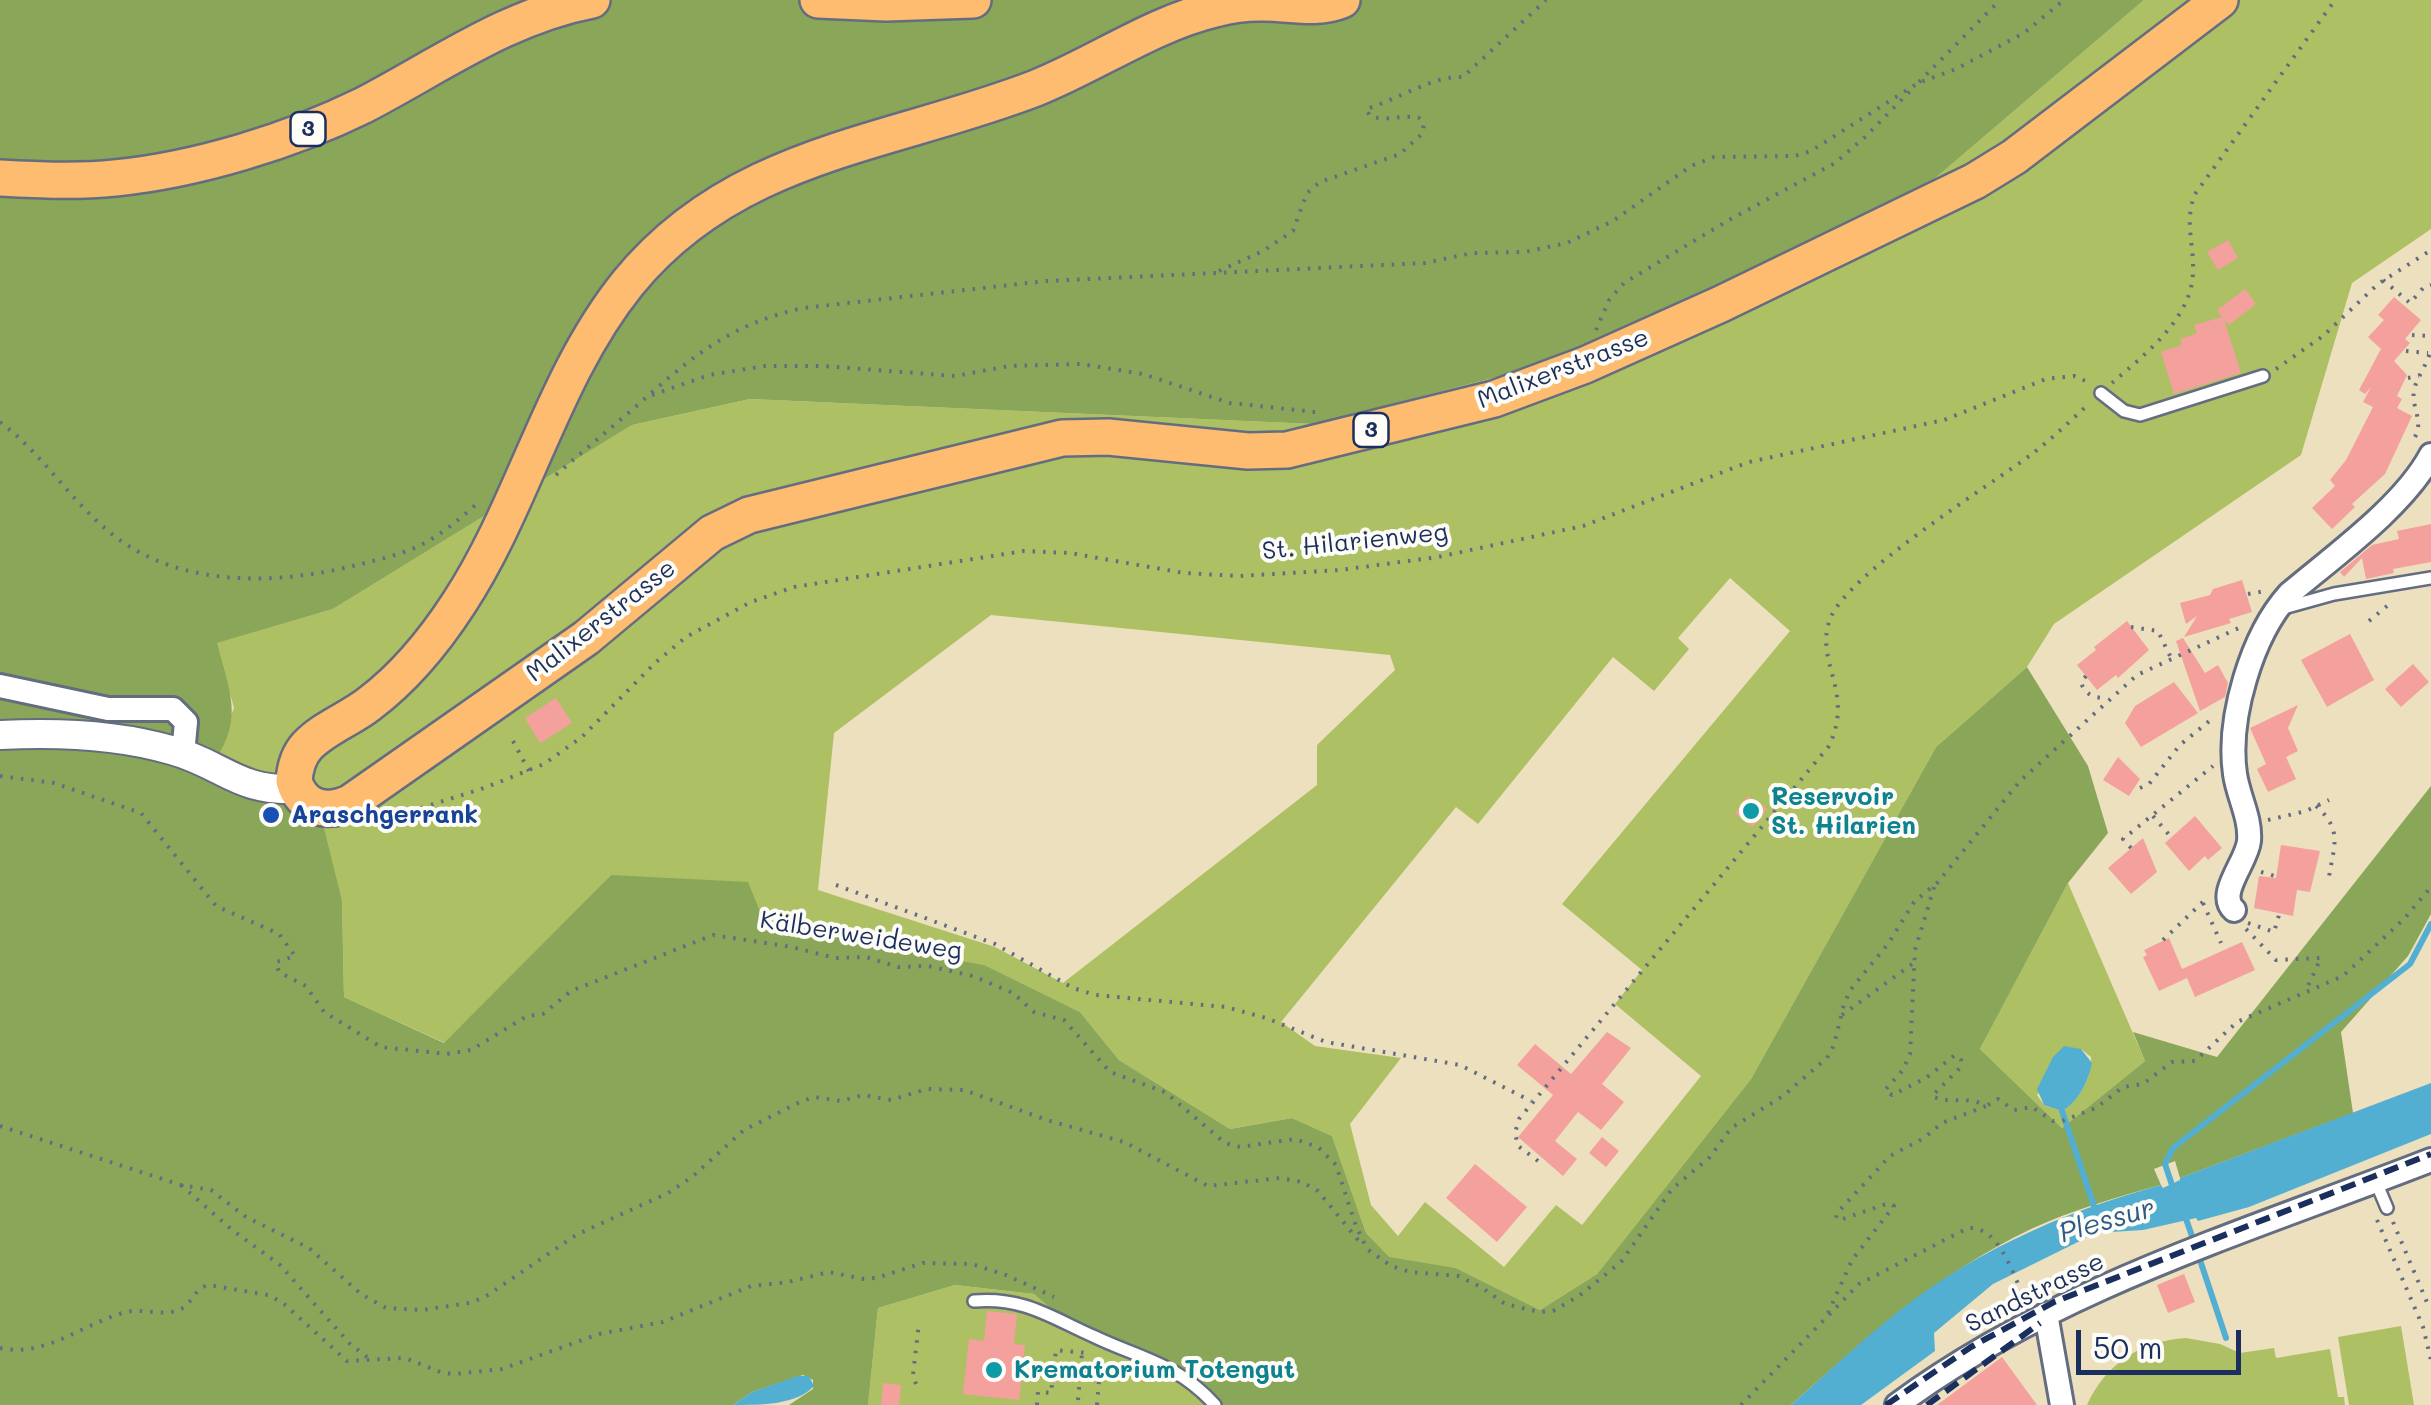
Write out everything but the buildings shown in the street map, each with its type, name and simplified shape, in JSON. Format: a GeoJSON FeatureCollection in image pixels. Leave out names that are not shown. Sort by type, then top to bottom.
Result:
{"type":"FeatureCollection","features":[{"type":"Feature","properties":{"kind":"main road","name":"3"},"geometry":{"type":"LineString","coordinates":[[0,178],[114,178],[263,144],[357,108],[501,29],[550,10],[592,0]]}},
{"type":"Feature","properties":{"kind":"main road"},"geometry":{"type":"LineString","coordinates":[[818,0],[973,0]]}},
{"type":"Feature","properties":{"kind":"main road"},"geometry":{"type":"LineString","coordinates":[[296,789],[295,770],[303,751],[382,694],[441,629],[537,482],[580,359],[609,309],[658,250],[721,201],[765,176],[823,154],[1049,83],[1193,15],[1245,4],[1316,6],[1342,0]]}},
{"type":"Feature","properties":{"kind":"main road","name":"Malixerstrasse"},"geometry":{"type":"LineString","coordinates":[[296,789],[318,808],[338,808],[350,803],[586,638],[712,534],[749,515],[1062,438],[1108,437],[1248,451],[1307,446],[1494,398],[1585,366],[1985,176],[2220,0]]}},
{"type":"Feature","properties":{"kind":"street"},"geometry":{"type":"LineString","coordinates":[[2231,901],[2249,840],[2234,752],[2250,665],[2272,615],[2414,483],[2420,452]]}},
{"type":"Feature","properties":{"kind":"street"},"geometry":{"type":"LineString","coordinates":[[0,686],[95,707],[173,709],[186,722],[183,754]]}},
{"type":"Feature","properties":{"kind":"street"},"geometry":{"type":"LineString","coordinates":[[0,734],[94,736],[183,754],[260,789],[296,789]]}},
{"type":"Feature","properties":{"kind":"street","name":"Sandstrasse"},"geometry":{"type":"LineString","coordinates":[[1897,1405],[1978,1350],[2046,1314],[2431,1160]]}},
{"type":"Feature","properties":{"kind":"street"},"geometry":{"type":"LineString","coordinates":[[2046,1314],[2062,1405]]}},
{"type":"Feature","properties":{"kind":"lane"},"geometry":{"type":"LineString","coordinates":[[2101,393],[2124,412],[2140,414],[2263,376]]}},
{"type":"Feature","properties":{"kind":"lane"},"geometry":{"type":"LineString","coordinates":[[2272,615],[2334,594],[2431,578]]}},
{"type":"Feature","properties":{"kind":"lane"},"geometry":{"type":"LineString","coordinates":[[2376,1182],[2382,1211]]}},
{"type":"Feature","properties":{"kind":"lane"},"geometry":{"type":"LineString","coordinates":[[974,1301],[1002,1300],[1060,1317],[1082,1331],[1172,1368],[1215,1405]]}},
{"type":"Feature","properties":{"kind":"path"},"geometry":{"type":"LineString","coordinates":[[1215,274],[1233,262],[1264,251],[1293,231],[1307,194],[1320,182],[1400,154],[1422,134],[1424,124],[1420,118],[1382,120],[1370,116],[1366,108],[1396,100],[1445,76],[1463,77],[1546,0]]}},
{"type":"Feature","properties":{"kind":"path"},"geometry":{"type":"LineString","coordinates":[[1585,366],[1604,309],[1624,283],[1835,163],[1866,137],[2000,0]]}},
{"type":"Feature","properties":{"kind":"path"},"geometry":{"type":"LineString","coordinates":[[0,422],[19,436],[91,516],[115,537],[145,554],[213,575],[291,579],[404,553],[436,536],[504,482],[537,482],[648,396],[700,350],[751,323],[790,311],[1046,281],[1439,262],[1472,253],[1546,249],[1590,234],[1691,166],[1714,156],[1794,156],[1812,150],[1918,82],[1956,69],[2024,33],[2064,0]]}},
{"type":"Feature","properties":{"kind":"path"},"geometry":{"type":"LineString","coordinates":[[1538,1161],[1522,1152],[1515,1133],[1519,1119],[1829,746],[1840,711],[1828,656],[1827,630],[1838,605],[1880,566],[2042,446],[2154,344],[2180,312],[2192,280],[2188,224],[2195,194],[2335,0]]}},
{"type":"Feature","properties":{"kind":"path"},"geometry":{"type":"LineString","coordinates":[[2263,376],[2323,336],[2382,280],[2431,250]]}},
{"type":"Feature","properties":{"kind":"path"},"geometry":{"type":"LineString","coordinates":[[2382,280],[2410,303],[2424,287],[2431,285]]}},
{"type":"Feature","properties":{"kind":"path"},"geometry":{"type":"LineString","coordinates":[[2412,335],[2431,336]]}},
{"type":"Feature","properties":{"kind":"path"},"geometry":{"type":"LineString","coordinates":[[2406,350],[2431,352],[2414,395],[2421,415],[2420,452]]}},
{"type":"Feature","properties":{"kind":"path"},"geometry":{"type":"LineString","coordinates":[[648,396],[709,375],[765,366],[823,366],[942,376],[1009,366],[1081,364],[1143,374],[1230,403],[1289,411],[1327,411]]}},
{"type":"Feature","properties":{"kind":"path"},"geometry":{"type":"LineString","coordinates":[[2408,378],[2419,376]]}},
{"type":"Feature","properties":{"kind":"path","name":"St. Hilarienweg"},"geometry":{"type":"LineString","coordinates":[[363,827],[529,772],[582,737],[686,637],[729,612],[794,587],[1024,551],[1070,552],[1184,573],[1227,576],[1391,564],[1584,526],[1749,462],[1944,420],[2056,377],[2082,378],[2101,393]]}},
{"type":"Feature","properties":{"kind":"path"},"geometry":{"type":"LineString","coordinates":[[2248,594],[2259,590]]}},
{"type":"Feature","properties":{"kind":"path"},"geometry":{"type":"LineString","coordinates":[[0,1126],[181,1185],[211,1190],[246,1217],[309,1248],[372,1302],[398,1310],[422,1310],[469,1303],[486,1296],[576,1235],[668,1193],[744,1130],[808,1098],[840,1100],[863,1095],[891,1100],[952,1088],[1124,1142],[1208,1186],[1280,1178],[1302,1182],[1318,1192],[1367,1248],[1391,1266],[1410,1272],[1458,1276],[1482,1287],[1504,1304],[1553,1311],[1622,1262],[1672,1189],[1710,1157],[1731,1128],[1783,1096],[1827,1058],[1851,989],[1888,944],[1914,902],[1936,882],[2010,790],[2129,681],[2171,657],[2272,615]]}},
{"type":"Feature","properties":{"kind":"path"},"geometry":{"type":"LineString","coordinates":[[2131,627],[2158,632],[2171,657]]}},
{"type":"Feature","properties":{"kind":"path"},"geometry":{"type":"LineString","coordinates":[[2218,627],[2220,636]]}},
{"type":"Feature","properties":{"kind":"path"},"geometry":{"type":"LineString","coordinates":[[2122,674],[2129,681]]}},
{"type":"Feature","properties":{"kind":"path"},"geometry":{"type":"LineString","coordinates":[[2086,676],[2081,682],[2086,692],[2094,698],[2109,698]]}},
{"type":"Feature","properties":{"kind":"path"},"geometry":{"type":"LineString","coordinates":[[2140,788],[2149,784],[2169,756],[2195,732],[2242,699]]}},
{"type":"Feature","properties":{"kind":"path"},"geometry":{"type":"LineString","coordinates":[[513,740],[529,772]]}},
{"type":"Feature","properties":{"kind":"path"},"geometry":{"type":"LineString","coordinates":[[2131,848],[2123,839],[2234,752]]}},
{"type":"Feature","properties":{"kind":"path","name":"Kälberweideweg"},"geometry":{"type":"LineString","coordinates":[[0,776],[54,782],[141,813],[216,906],[278,934],[294,956],[276,962],[279,972],[306,986],[324,1012],[381,1046],[463,1053],[527,1016],[544,1014],[571,992],[712,936],[792,947],[835,958],[866,958],[898,968],[928,966],[984,980],[1013,993],[1034,1012],[1064,1020],[1110,1072],[1165,1092],[1225,1143],[1240,1147],[1295,1140],[1318,1148],[1336,1165],[1367,1248]]}},
{"type":"Feature","properties":{"kind":"path"},"geometry":{"type":"LineString","coordinates":[[2247,820],[2284,818],[2329,800]]}},
{"type":"Feature","properties":{"kind":"path"},"geometry":{"type":"LineString","coordinates":[[2316,806],[2336,832],[2329,877]]}},
{"type":"Feature","properties":{"kind":"path"},"geometry":{"type":"LineString","coordinates":[[2153,816],[2171,837]]}},
{"type":"Feature","properties":{"kind":"path"},"geometry":{"type":"LineString","coordinates":[[1936,882],[1914,962],[1910,1054],[1885,1090],[1892,1095],[1922,1080],[1955,1055],[1961,1060],[1961,1067],[1932,1096],[1947,1102],[1956,1098],[1978,1101],[1986,1106]]}},
{"type":"Feature","properties":{"kind":"path"},"geometry":{"type":"LineString","coordinates":[[836,885],[995,944],[1073,988],[1095,996],[1226,1007],[1326,1042],[1460,1065],[1533,1102]]}},
{"type":"Feature","properties":{"kind":"path"},"geometry":{"type":"LineString","coordinates":[[1828,1313],[1852,1260],[1894,1206],[1889,1203],[1840,1220],[1837,1213],[1890,1156],[1924,1138],[1942,1123],[1998,1099],[2014,1110],[2029,1106],[2053,1122],[2065,1120],[2096,1108],[2123,1087],[2143,1084],[2172,1062],[2195,1062],[2237,1022],[2343,976],[2404,920],[2431,887]]}},
{"type":"Feature","properties":{"kind":"path"},"geometry":{"type":"LineString","coordinates":[[2163,940],[2212,894],[2231,901]]}},
{"type":"Feature","properties":{"kind":"path"},"geometry":{"type":"LineString","coordinates":[[2203,903],[2221,942]]}},
{"type":"Feature","properties":{"kind":"path"},"geometry":{"type":"LineString","coordinates":[[2256,926],[2274,932],[2279,915]]}},
{"type":"Feature","properties":{"kind":"path"},"geometry":{"type":"LineString","coordinates":[[2253,936],[2276,960],[2321,958],[2306,990]]}},
{"type":"Feature","properties":{"kind":"path"},"geometry":{"type":"LineString","coordinates":[[1842,1016],[1914,962]]}},
{"type":"Feature","properties":{"kind":"path"},"geometry":{"type":"LineString","coordinates":[[181,1185],[231,1230],[280,1265],[350,1344],[371,1360]]}},
{"type":"Feature","properties":{"kind":"path"},"geometry":{"type":"LineString","coordinates":[[2382,1211],[2429,1307]]}},
{"type":"Feature","properties":{"kind":"path"},"geometry":{"type":"LineString","coordinates":[[2382,1211],[2423,1326],[2431,1360]]}},
{"type":"Feature","properties":{"kind":"path"},"geometry":{"type":"LineString","coordinates":[[1741,1405],[1858,1284],[1972,1228],[1992,1236],[2024,1296]]}},
{"type":"Feature","properties":{"kind":"path"},"geometry":{"type":"LineString","coordinates":[[0,1348],[20,1352],[72,1336],[127,1312],[176,1311],[201,1286],[209,1284],[282,1302],[347,1362],[405,1358],[455,1374],[502,1369],[583,1339],[663,1322],[751,1286],[829,1272],[876,1278],[923,1262],[972,1264],[1036,1287],[1066,1306],[1082,1331]]}},
{"type":"Feature","properties":{"kind":"path"},"geometry":{"type":"LineString","coordinates":[[916,1384],[913,1375],[919,1323]]}},
{"type":"Feature","properties":{"kind":"path"},"geometry":{"type":"LineString","coordinates":[[1037,1405],[1038,1392],[1051,1394],[1056,1350],[1101,1355],[1097,1405]]}},
{"type":"Feature","properties":{"kind":"path"},"geometry":{"type":"LineString","coordinates":[[1078,1400],[1082,1353]]}},
{"type":"Feature","properties":{"kind":"green space"},"geometry":{"type":"Polygon","coordinates":[[[0,0],[2144,0],[1926,186],[1718,294],[1524,370],[1314,424],[750,399],[632,425],[333,609],[217,643],[232,706],[228,734],[211,766],[319,808],[342,901],[344,997],[444,1043],[611,875],[748,882],[765,924],[984,965],[1080,1012],[1119,1060],[1230,1129],[1292,1118],[1332,1136],[1366,1233],[1389,1257],[1456,1268],[1540,1310],[1597,1274],[1751,1079],[1936,747],[2027,667],[2088,766],[2108,833],[2068,883],[1980,1049],[2062,1128],[2145,1061],[2133,1032],[2217,1057],[2431,786],[2431,914],[2408,956],[2341,1032],[2353,1113],[2180,1178],[2175,1161],[2154,1169],[2161,1185],[2062,1216],[1997,1246],[1905,1308],[1791,1405],[1215,1405],[1206,1394],[1060,1317],[1034,1294],[955,1285],[878,1308],[868,1405],[789,1405],[813,1389],[813,1380],[803,1375],[752,1392],[733,1405],[0,1405],[0,0]]]}},
{"type":"Feature","properties":{"kind":"green space"},"geometry":{"type":"Polygon","coordinates":[[[2144,0],[2431,0],[2431,229],[2352,283],[2301,455],[2054,624],[2027,667],[1936,747],[1751,1079],[1597,1274],[1540,1310],[1456,1268],[1389,1258],[1366,1233],[1332,1136],[1292,1118],[1230,1129],[1119,1060],[1080,1012],[983,965],[765,924],[611,875],[445,1043],[344,997],[342,901],[210,766],[234,708],[216,643],[333,609],[632,425],[750,399],[1314,424],[1524,370],[1926,186],[2144,0]],[[1730,578],[1678,638],[1689,649],[1654,691],[1613,657],[1478,824],[1456,807],[1281,1022],[1315,1046],[1401,1058],[1350,1124],[1371,1205],[1398,1236],[1425,1202],[1504,1267],[1556,1205],[1582,1225],[1701,1076],[1615,1004],[1642,970],[1562,904],[1790,631],[1730,578]],[[991,615],[834,733],[818,890],[995,947],[1063,983],[1317,785],[1317,745],[1395,670],[1390,655],[991,615]]]}},
{"type":"Feature","properties":{"kind":"green space"},"geometry":{"type":"Polygon","coordinates":[[[2068,883],[2145,1061],[2062,1128],[1980,1049],[2068,883]],[[2081,1049],[2037,1095],[2044,1105],[2062,1111],[2074,1102],[2087,1080],[2091,1057],[2081,1049]]]}},
{"type":"Feature","properties":{"kind":"green space"},"geometry":{"type":"Polygon","coordinates":[[[955,1285],[1034,1294],[1060,1317],[1150,1357],[1215,1405],[868,1405],[878,1308],[955,1285]]]}},
{"type":"Feature","properties":{"kind":"green space"},"geometry":{"type":"Polygon","coordinates":[[[2401,1326],[2414,1405],[2349,1405],[2338,1337],[2401,1326]]]}},
{"type":"Feature","properties":{"kind":"green space"},"geometry":{"type":"Polygon","coordinates":[[[2186,1338],[2220,1344],[2240,1353],[2274,1348],[2276,1358],[2330,1349],[2338,1397],[2344,1397],[2345,1405],[2087,1405],[2104,1377],[2127,1357],[2154,1344],[2186,1338]]]}},
{"type":"Feature","properties":{"kind":"water"},"geometry":{"type":"Polygon","coordinates":[[[2064,1046],[2081,1049],[2092,1063],[2082,1090],[2062,1111],[2044,1105],[2037,1089],[2053,1057],[2064,1046]]]}},
{"type":"Feature","properties":{"kind":"water","name":"Plessur"},"geometry":{"type":"Polygon","coordinates":[[[2431,1083],[2431,1134],[2249,1207],[2198,1221],[2196,1218],[2143,1230],[2096,1233],[1993,1284],[1934,1333],[1935,1351],[1861,1405],[1791,1405],[1914,1299],[2014,1239],[2123,1196],[2161,1185],[2163,1188],[2180,1178],[2431,1083]]]}},
{"type":"Feature","properties":{"kind":"water"},"geometry":{"type":"Polygon","coordinates":[[[809,1376],[814,1386],[798,1397],[778,1403],[733,1405],[752,1392],[809,1376]]]}},
{"type":"Feature","properties":{"kind":"waterway"},"geometry":{"type":"LineString","coordinates":[[2174,1191],[2165,1164],[2173,1148],[2410,964],[2431,924]]}},
{"type":"Feature","properties":{"kind":"waterway","name":"Plessur"},"geometry":{"type":"LineString","coordinates":[[2062,1111],[2095,1209]]}},
{"type":"Feature","properties":{"kind":"waterway"},"geometry":{"type":"LineString","coordinates":[[2185,1216],[2194,1242]]}},
{"type":"Feature","properties":{"kind":"waterway"},"geometry":{"type":"LineString","coordinates":[[2198,1254],[2226,1338]]}},
{"type":"Feature","properties":{"kind":"railway"},"geometry":{"type":"LineString","coordinates":[[1886,1405],[1971,1347],[2054,1302],[2431,1154]]}},
{"type":"Feature","properties":{"kind":"railway"},"geometry":{"type":"LineString","coordinates":[[1927,1405],[2040,1323]]}},
{"type":"Feature","properties":{"kind":"place","name":"Reservoir St. Hilarien"},"geometry":{"type":"Point","coordinates":[1751,811]}},
{"type":"Feature","properties":{"kind":"place","name":"Araschgerrank"},"geometry":{"type":"Point","coordinates":[271,815]}},
{"type":"Feature","properties":{"kind":"place","name":"Krematorium Totengut"},"geometry":{"type":"Point","coordinates":[994,1370]}}]}
